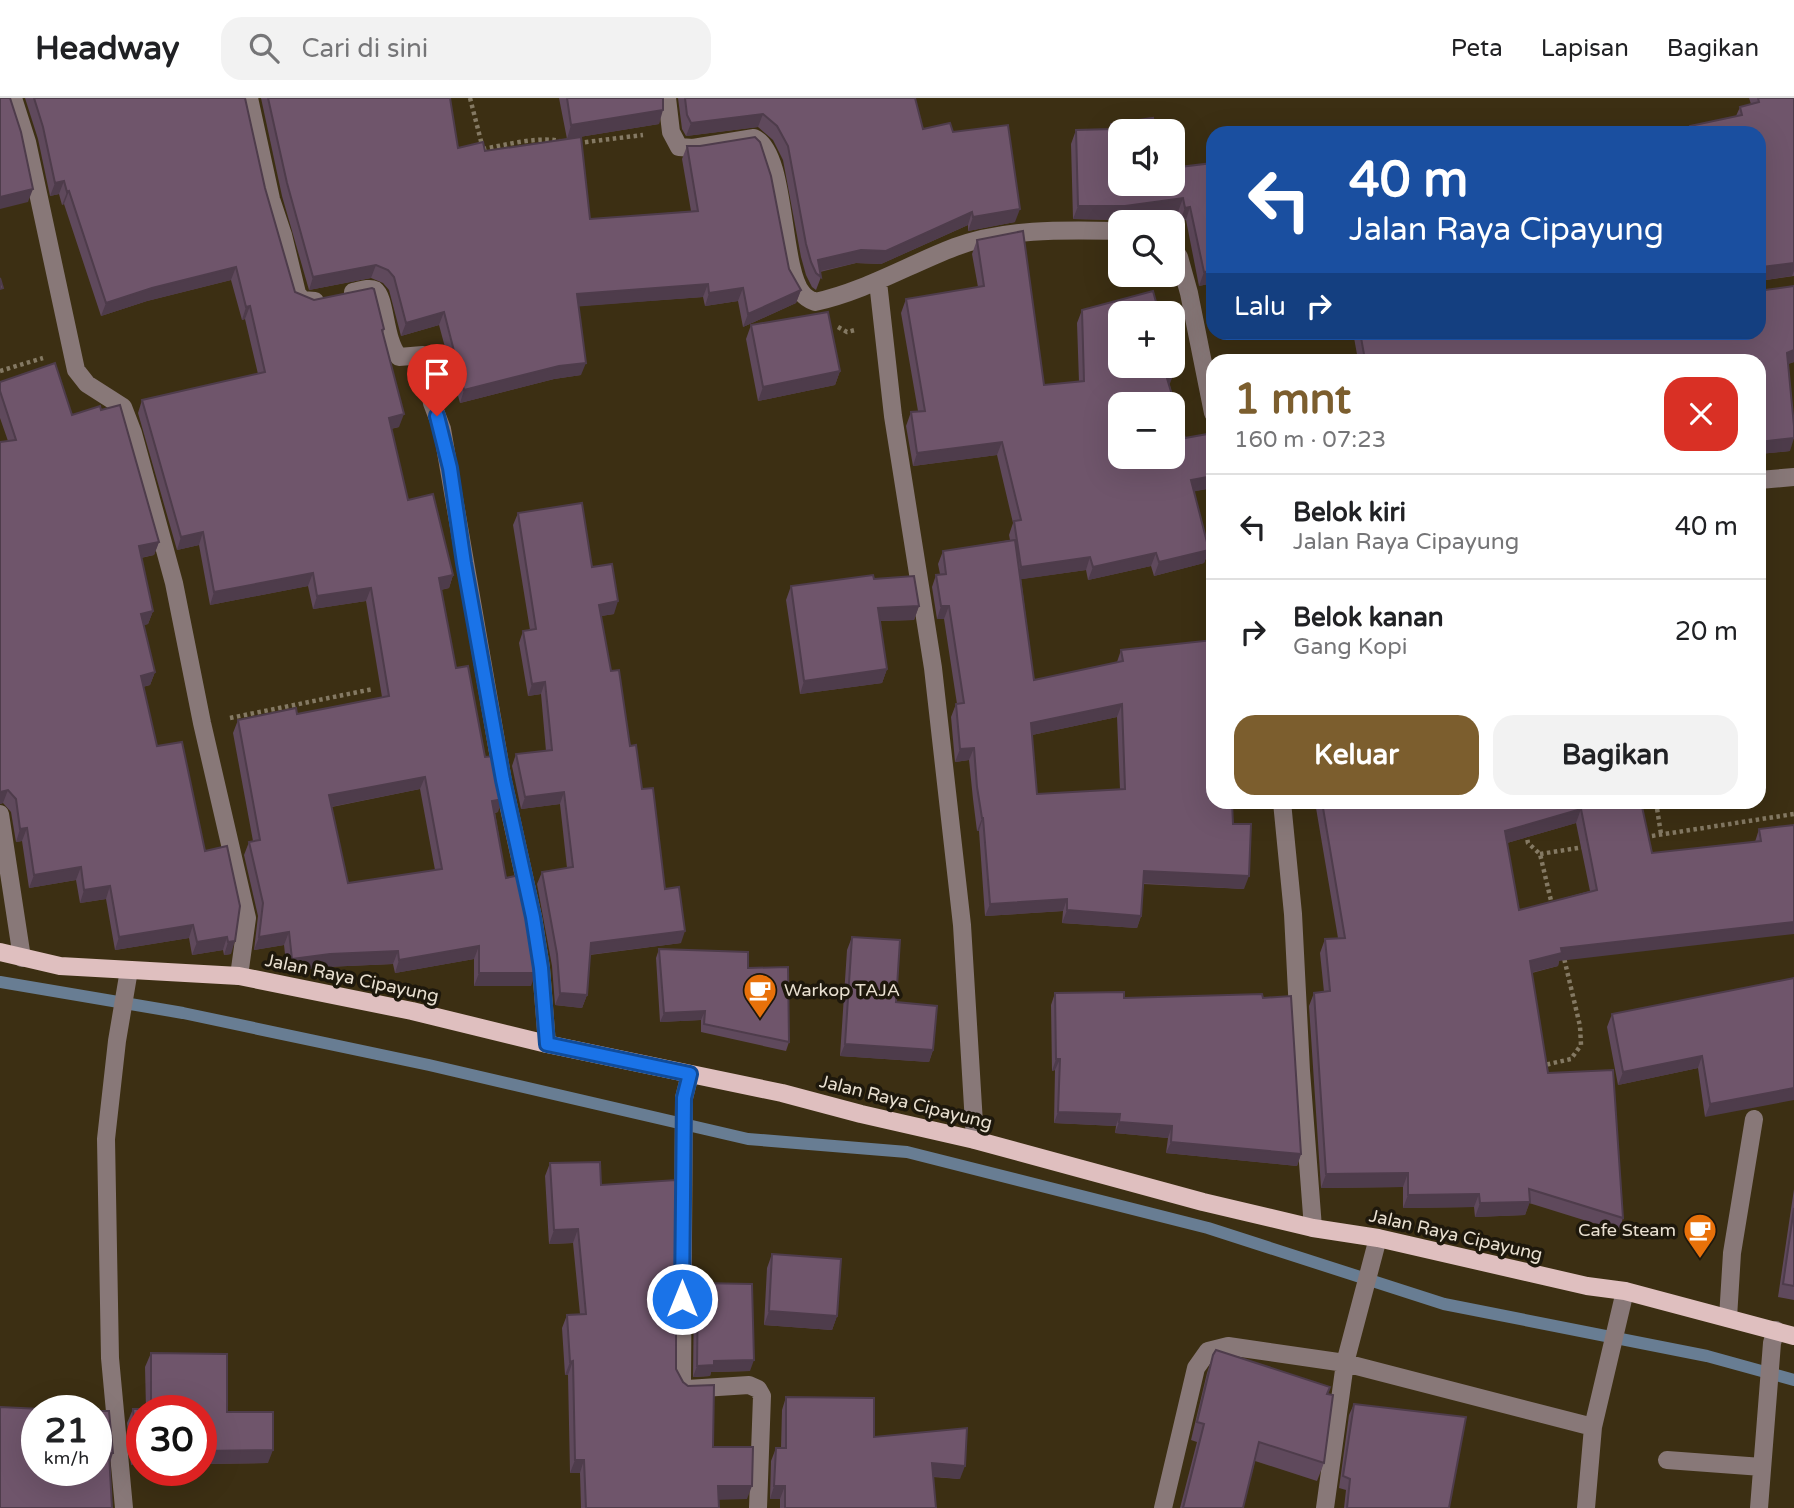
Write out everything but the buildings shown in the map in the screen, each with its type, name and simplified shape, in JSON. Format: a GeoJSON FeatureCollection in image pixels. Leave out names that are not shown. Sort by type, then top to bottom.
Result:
{"type":"FeatureCollection","features":[{"type":"Feature","properties":{"kind":"main road","name":"Jalan Raya Cipayung"},"geometry":{"type":"LineString","coordinates":[[0,952],[127,978],[239,976],[412,1012],[547,1044],[782,1093],[975,1140],[1203,1202],[1728,1318],[1781,1336]]}},
{"type":"Feature","properties":{"kind":"street"},"geometry":{"type":"LineString","coordinates":[[13,98],[27,142],[76,370],[87,384],[123,407],[133,433],[174,583],[202,723],[247,918],[239,976]]}},
{"type":"Feature","properties":{"kind":"street"},"geometry":{"type":"LineString","coordinates":[[249,98],[271,199],[284,234],[299,298],[309,302],[368,289],[375,290],[380,297],[393,350],[399,357],[423,355],[432,403],[442,429],[450,468],[498,753],[533,917],[541,968],[547,1044]]}},
{"type":"Feature","properties":{"kind":"street"},"geometry":{"type":"LineString","coordinates":[[667,98],[671,132],[679,146],[684,149],[754,138],[764,146],[779,191],[795,279],[801,293],[816,302],[878,282],[956,247],[984,239],[1017,234],[1108,231]]}},
{"type":"Feature","properties":{"kind":"street"},"geometry":{"type":"LineString","coordinates":[[1185,279],[1206,378]]}},
{"type":"Feature","properties":{"kind":"street"},"geometry":{"type":"LineString","coordinates":[[878,282],[893,416],[933,668],[962,925],[975,1140]]}},
{"type":"Feature","properties":{"kind":"street"},"geometry":{"type":"LineString","coordinates":[[1766,480],[1794,477]]}},
{"type":"Feature","properties":{"kind":"street"},"geometry":{"type":"LineString","coordinates":[[1283,809],[1293,914],[1313,1228]]}},
{"type":"Feature","properties":{"kind":"street"},"geometry":{"type":"LineString","coordinates":[[0,814],[22,958]]}},
{"type":"Feature","properties":{"kind":"street"},"geometry":{"type":"LineString","coordinates":[[124,1508],[110,1358],[106,1139],[127,978]]}},
{"type":"Feature","properties":{"kind":"street"},"geometry":{"type":"LineString","coordinates":[[690,1074],[684,1098],[682,1382],[687,1389],[749,1385],[758,1389],[762,1395],[758,1508]]}},
{"type":"Feature","properties":{"kind":"street"},"geometry":{"type":"LineString","coordinates":[[1728,1318],[1732,1253],[1754,1118]]}},
{"type":"Feature","properties":{"kind":"street"},"geometry":{"type":"LineString","coordinates":[[1325,1508],[1345,1363],[1378,1241]]}},
{"type":"Feature","properties":{"kind":"street"},"geometry":{"type":"LineString","coordinates":[[1586,1508],[1593,1427],[1624,1294]]}},
{"type":"Feature","properties":{"kind":"street"},"geometry":{"type":"LineString","coordinates":[[1759,1508],[1768,1391],[1781,1336]]}},
{"type":"Feature","properties":{"kind":"street"},"geometry":{"type":"LineString","coordinates":[[1163,1508],[1196,1368],[1208,1351],[1228,1346],[1345,1363],[1593,1427]]}},
{"type":"Feature","properties":{"kind":"street"},"geometry":{"type":"LineString","coordinates":[[1667,1460],[1762,1467]]}},
{"type":"Feature","properties":{"kind":"path"},"geometry":{"type":"LineString","coordinates":[[470,98],[485,162]]}},
{"type":"Feature","properties":{"kind":"path"},"geometry":{"type":"LineString","coordinates":[[483,149],[534,141],[559,140],[569,144],[671,132]]}},
{"type":"Feature","properties":{"kind":"path"},"geometry":{"type":"LineString","coordinates":[[0,371],[72,350]]}},
{"type":"Feature","properties":{"kind":"path"},"geometry":{"type":"LineString","coordinates":[[202,723],[373,689]]}},
{"type":"Feature","properties":{"kind":"path"},"geometry":{"type":"LineString","coordinates":[[1657,809],[1661,834]]}},
{"type":"Feature","properties":{"kind":"path"},"geometry":{"type":"LineString","coordinates":[[1634,839],[1794,814]]}},
{"type":"Feature","properties":{"kind":"path"},"geometry":{"type":"LineString","coordinates":[[1523,822],[1528,843],[1540,854],[1552,907]]}},
{"type":"Feature","properties":{"kind":"path"},"geometry":{"type":"LineString","coordinates":[[1540,854],[1594,845]]}},
{"type":"Feature","properties":{"kind":"path"},"geometry":{"type":"LineString","coordinates":[[1535,1066],[1571,1059],[1581,1045],[1580,1026],[1562,946]]}},
{"type":"Feature","properties":{"kind":"waterway"},"geometry":{"type":"LineString","coordinates":[[0,982],[183,1013],[429,1065],[748,1139],[907,1152],[1208,1228],[1444,1304],[1707,1356],[1794,1380]]}},
{"type":"Feature","properties":{"kind":"place","name":"Warkop TAJA"},"geometry":{"type":"Point","coordinates":[760,1020]}},
{"type":"Feature","properties":{"kind":"place","name":"Cafe Steam"},"geometry":{"type":"Point","coordinates":[1700,1260]}},
{"type":"Feature","properties":{"kind":"route"},"geometry":{"type":"LineString","coordinates":[[437,416],[450,468],[464,563],[503,780],[533,917],[541,968],[547,1044],[690,1074],[684,1098],[682,1299]]}}]}
